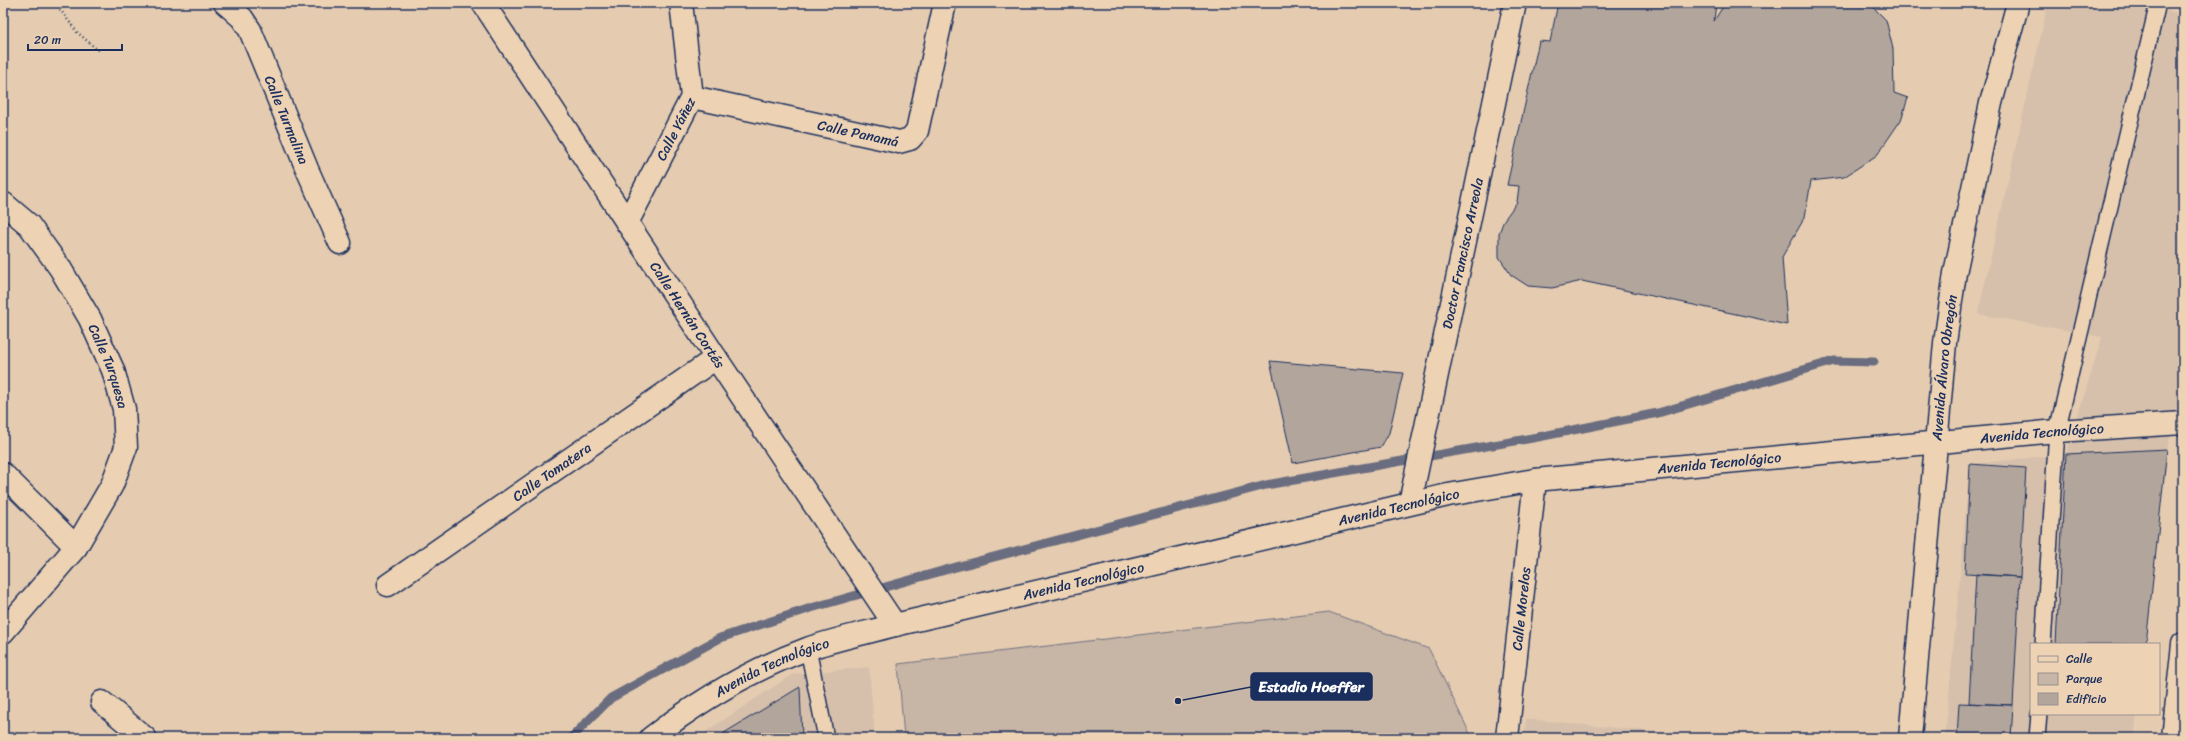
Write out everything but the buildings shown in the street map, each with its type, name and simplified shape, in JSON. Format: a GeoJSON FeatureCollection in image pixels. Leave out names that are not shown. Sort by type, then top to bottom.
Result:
{"type":"FeatureCollection","features":[{"type":"Feature","properties":{"kind":"main road","name":"Calle Turmalina"},"geometry":{"type":"LineString","coordinates":[[225,3],[242,18],[250,30],[307,169],[340,243]]}},
{"type":"Feature","properties":{"kind":"main road","name":"Calle Hernán Cortés"},"geometry":{"type":"LineString","coordinates":[[483,3],[716,358],[895,625]]}},
{"type":"Feature","properties":{"kind":"main road","name":"Calle Yáñez"},"geometry":{"type":"LineString","coordinates":[[627,223],[692,96],[681,3]]}},
{"type":"Feature","properties":{"kind":"main road","name":"Calle Panamá"},"geometry":{"type":"LineString","coordinates":[[692,96],[899,142],[910,140],[917,131],[945,3]]}},
{"type":"Feature","properties":{"kind":"main road","name":"Doctor Francisco Arreola"},"geometry":{"type":"LineString","coordinates":[[1410,503],[1515,3]]}},
{"type":"Feature","properties":{"kind":"main road","name":"Avenida Álvaro Obregón"},"geometry":{"type":"LineString","coordinates":[[1910,738],[1945,343],[1955,273],[1991,103],[2018,3]]}},
{"type":"Feature","properties":{"kind":"main road","name":"Calle Turquesa"},"geometry":{"type":"LineString","coordinates":[[3,203],[29,225],[60,268],[90,319],[113,370],[124,409],[126,447],[112,485],[76,547],[3,632]]}},
{"type":"Feature","properties":{"kind":"main road","name":"Calle Tomatera"},"geometry":{"type":"LineString","coordinates":[[388,585],[716,358]]}},
{"type":"Feature","properties":{"kind":"main road","name":"Avenida Tecnológico"},"geometry":{"type":"LineString","coordinates":[[651,738],[677,718],[720,689],[760,668],[808,649],[895,625],[1410,503],[1485,488],[1536,480],[2056,431],[2183,423]]}},
{"type":"Feature","properties":{"kind":"main road"},"geometry":{"type":"LineString","coordinates":[[3,474],[76,547]]}},
{"type":"Feature","properties":{"kind":"main road","name":"Calle Morelos"},"geometry":{"type":"LineString","coordinates":[[1506,738],[1536,480]]}},
{"type":"Feature","properties":{"kind":"main road"},"geometry":{"type":"LineString","coordinates":[[2173,738],[2183,644]]}},
{"type":"Feature","properties":{"kind":"main road"},"geometry":{"type":"LineString","coordinates":[[102,702],[145,738]]}},
{"type":"Feature","properties":{"kind":"lane"},"geometry":{"type":"LineString","coordinates":[[2043,643],[2056,431],[2158,3]]}},
{"type":"Feature","properties":{"kind":"lane"},"geometry":{"type":"LineString","coordinates":[[808,649],[826,738]]}},
{"type":"Feature","properties":{"kind":"lane"},"geometry":{"type":"LineString","coordinates":[[2037,738],[2039,715]]}},
{"type":"Feature","properties":{"kind":"path"},"geometry":{"type":"LineString","coordinates":[[55,3],[77,32],[100,52]]}},
{"type":"Feature","properties":{"kind":"shaded area"},"geometry":{"type":"Polygon","coordinates":[[[2048,3],[2130,3],[2183,14],[2183,393],[2167,449],[2145,643],[2030,643],[2030,715],[2137,715],[2134,738],[1945,738],[1970,464],[2066,454],[2102,337],[1978,314],[2048,3]]]}},
{"type":"Feature","properties":{"kind":"shaded area"},"geometry":{"type":"Polygon","coordinates":[[[869,667],[875,738],[696,738],[793,674],[869,667]]]}},
{"type":"Feature","properties":{"kind":"shaded area"},"geometry":{"type":"Polygon","coordinates":[[[1526,719],[1719,738],[1524,738],[1526,719]]]}},
{"type":"Feature","properties":{"kind":"green space"},"geometry":{"type":"Polygon","coordinates":[[[1329,612],[1429,649],[1472,738],[904,738],[898,664],[1329,612]]]}},
{"type":"Feature","properties":{"kind":"waterway"},"geometry":{"type":"LineString","coordinates":[[571,738],[611,698],[720,638],[811,608],[956,567],[1266,485],[1538,437],[1658,413],[1834,361],[1874,362]]}},
{"type":"Feature","properties":{"kind":"place","name":"Estadio Hoeffer"},"geometry":{"type":"Point","coordinates":[1178,701]}}]}
